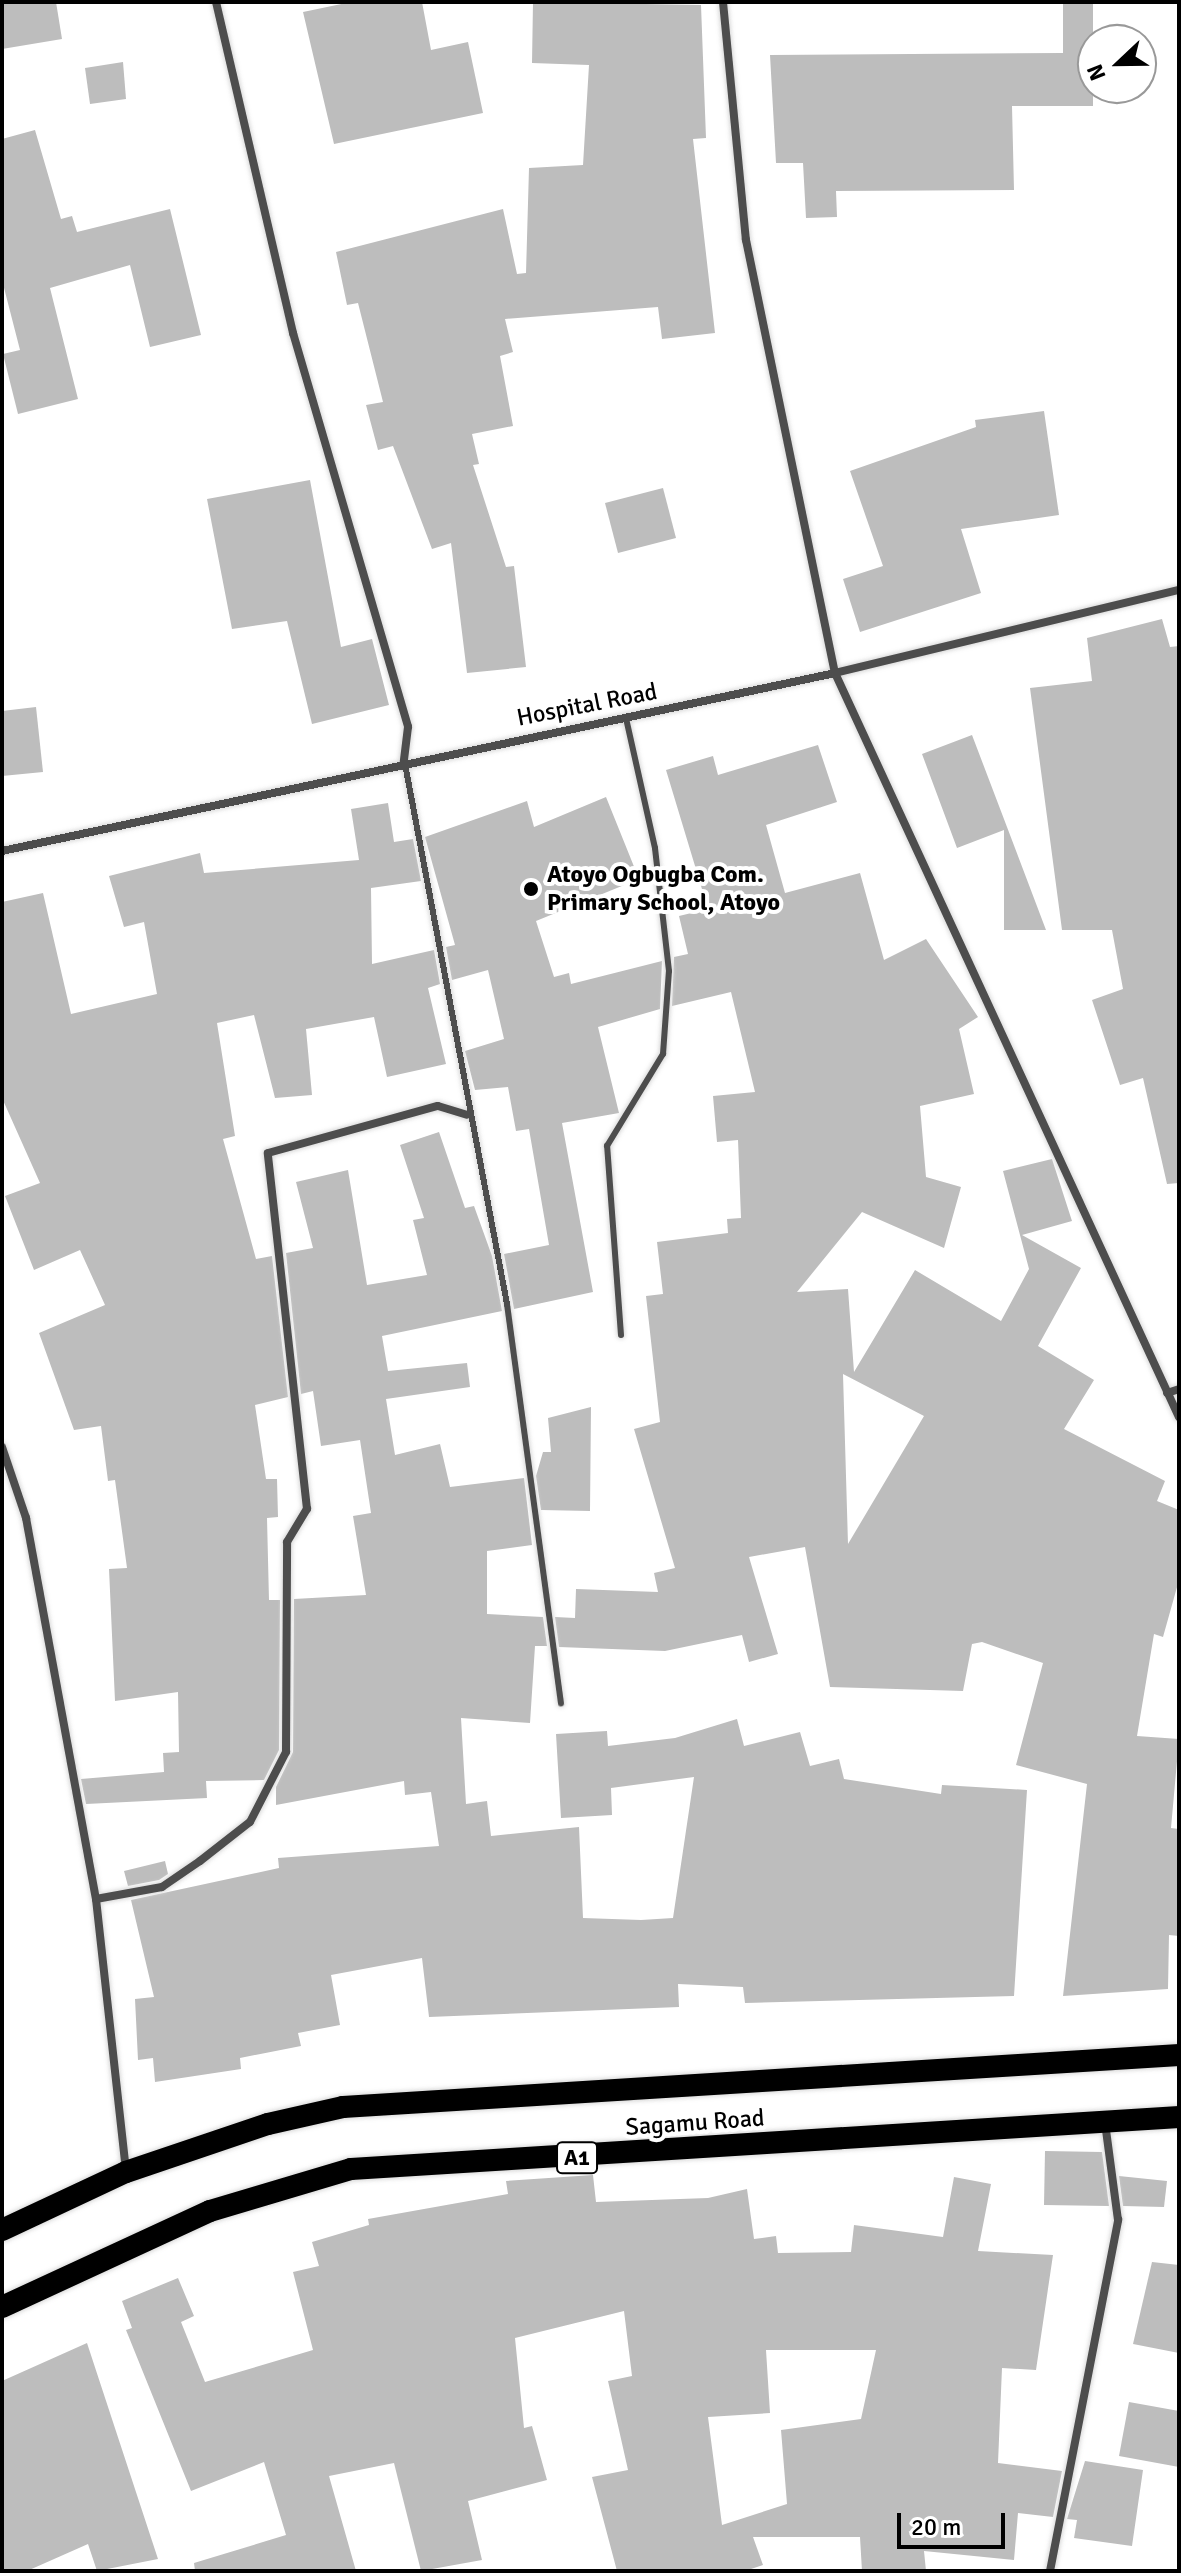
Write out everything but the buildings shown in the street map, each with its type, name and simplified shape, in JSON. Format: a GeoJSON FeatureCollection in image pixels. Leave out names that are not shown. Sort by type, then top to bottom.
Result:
{"type":"FeatureCollection","features":[{"type":"Feature","properties":{"kind":"highway","name":"Sagamu Road"},"geometry":{"type":"LineString","coordinates":[[2,2230],[126,2172],[268,2124],[343,2107],[1179,2055]]}},
{"type":"Feature","properties":{"kind":"highway","name":"Sagamu Road"},"geometry":{"type":"LineString","coordinates":[[2,2307],[210,2211],[284,2183],[351,2169],[1104,2119],[1179,2117]]}},
{"type":"Feature","properties":{"kind":"street"},"geometry":{"type":"LineString","coordinates":[[216,2],[293,333],[408,727],[404,762]]}},
{"type":"Feature","properties":{"kind":"street"},"geometry":{"type":"LineString","coordinates":[[723,2],[746,240],[835,673],[1179,1417]]}},
{"type":"Feature","properties":{"kind":"street","name":"Hospital Road"},"geometry":{"type":"LineString","coordinates":[[2,851],[404,762],[835,673],[1179,590]]}},
{"type":"Feature","properties":{"kind":"street"},"geometry":{"type":"LineString","coordinates":[[96,1899],[162,1887],[200,1861],[250,1822],[286,1752],[287,1542],[307,1509],[268,1153],[438,1106],[467,1115]]}},
{"type":"Feature","properties":{"kind":"street"},"geometry":{"type":"LineString","coordinates":[[1167,1393],[1179,1389]]}},
{"type":"Feature","properties":{"kind":"street"},"geometry":{"type":"LineString","coordinates":[[2,1447],[26,1518],[96,1899],[126,2172]]}},
{"type":"Feature","properties":{"kind":"street"},"geometry":{"type":"LineString","coordinates":[[1050,2571],[1118,2220],[1104,2119]]}},
{"type":"Feature","properties":{"kind":"lane"},"geometry":{"type":"LineString","coordinates":[[621,1335],[607,1146],[663,1054],[669,971],[655,848],[626,718]]}},
{"type":"Feature","properties":{"kind":"lane"},"geometry":{"type":"LineString","coordinates":[[404,762],[467,1115],[507,1304],[561,1703]]}},
{"type":"Feature","properties":{"kind":"place","name":"Atoyo Ogbugba Com. Primary School, Atoyo"},"geometry":{"type":"Point","coordinates":[531,889]}}]}
